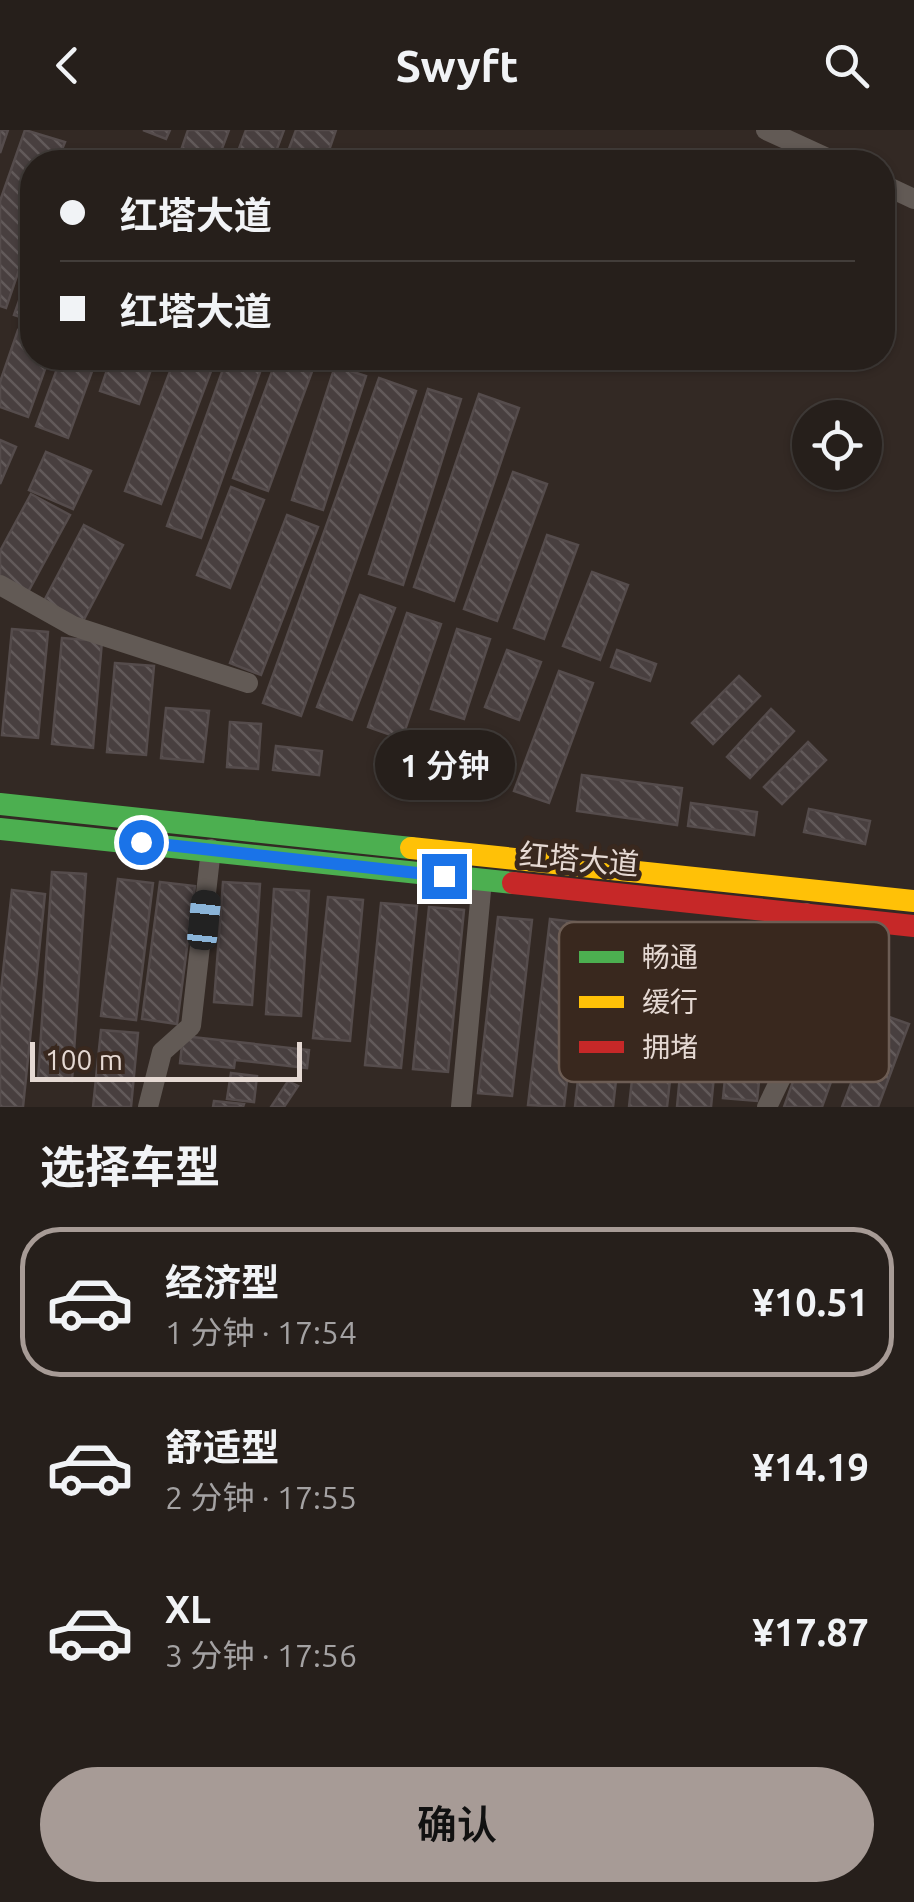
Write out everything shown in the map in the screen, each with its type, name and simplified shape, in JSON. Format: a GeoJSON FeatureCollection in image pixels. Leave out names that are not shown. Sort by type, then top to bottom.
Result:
{"type":"FeatureCollection","features":[{"type":"Feature","properties":{"kind":"main road","name":"红塔大道"},"geometry":{"type":"LineString","coordinates":[[0,804],[914,901]]}},
{"type":"Feature","properties":{"kind":"main road","name":"红塔大道"},"geometry":{"type":"LineString","coordinates":[[0,829],[881,922]]}},
{"type":"Feature","properties":{"kind":"main road","name":"红塔大道"},"geometry":{"type":"LineString","coordinates":[[889,923],[914,926]]}},
{"type":"Feature","properties":{"kind":"street"},"geometry":{"type":"LineString","coordinates":[[766,130],[810,150]]}},
{"type":"Feature","properties":{"kind":"street"},"geometry":{"type":"LineString","coordinates":[[0,585],[73,626],[248,683]]}},
{"type":"Feature","properties":{"kind":"street"},"geometry":{"type":"LineString","coordinates":[[148,1107],[162,1052],[192,1026],[212,849]]}},
{"type":"Feature","properties":{"kind":"street"},"geometry":{"type":"LineString","coordinates":[[467,1105],[482,880]]}},
{"type":"Feature","properties":{"kind":"street"},"geometry":{"type":"LineString","coordinates":[[805,922],[806,913]]}},
{"type":"Feature","properties":{"kind":"street"},"geometry":{"type":"LineString","coordinates":[[766,1107],[779,1082]]}},
{"type":"Feature","properties":{"kind":"building"},"geometry":{"type":"Polygon","coordinates":[[[0,130],[8,130],[0,153],[0,130]]]}},
{"type":"Feature","properties":{"kind":"building"},"geometry":{"type":"Polygon","coordinates":[[[25,130],[65,142],[62,150],[20,150],[20,267],[6,308],[0,306],[0,201],[25,130]]]}},
{"type":"Feature","properties":{"kind":"building"},"geometry":{"type":"Polygon","coordinates":[[[143,130],[170,130],[166,139],[143,130]]]}},
{"type":"Feature","properties":{"kind":"building"},"geometry":{"type":"Polygon","coordinates":[[[188,130],[229,130],[222,150],[181,150],[188,130]]]}},
{"type":"Feature","properties":{"kind":"building"},"geometry":{"type":"Polygon","coordinates":[[[246,130],[284,130],[276,150],[238,150],[246,130]]]}},
{"type":"Feature","properties":{"kind":"building"},"geometry":{"type":"Polygon","coordinates":[[[296,130],[336,130],[329,150],[288,150],[296,130]]]}},
{"type":"Feature","properties":{"kind":"building"},"geometry":{"type":"Polygon","coordinates":[[[20,331],[20,370],[45,370],[28,417],[0,407],[0,382],[20,331]]]}},
{"type":"Feature","properties":{"kind":"building"},"geometry":{"type":"Polygon","coordinates":[[[57,370],[92,370],[68,438],[36,426],[57,370]]]}},
{"type":"Feature","properties":{"kind":"building"},"geometry":{"type":"Polygon","coordinates":[[[107,370],[151,370],[139,404],[100,391],[107,370]]]}},
{"type":"Feature","properties":{"kind":"building"},"geometry":{"type":"Polygon","coordinates":[[[170,370],[211,370],[161,504],[125,491],[170,370]]]}},
{"type":"Feature","properties":{"kind":"building"},"geometry":{"type":"Polygon","coordinates":[[[223,370],[261,370],[201,538],[167,526],[223,370]]]}},
{"type":"Feature","properties":{"kind":"building"},"geometry":{"type":"Polygon","coordinates":[[[273,370],[313,370],[268,491],[233,478],[273,370]]]}},
{"type":"Feature","properties":{"kind":"building"},"geometry":{"type":"Polygon","coordinates":[[[334,370],[366,376],[323,510],[292,500],[334,370]]]}},
{"type":"Feature","properties":{"kind":"building"},"geometry":{"type":"Polygon","coordinates":[[[379,378],[416,391],[301,716],[263,703],[379,378]]]}},
{"type":"Feature","properties":{"kind":"building"},"geometry":{"type":"Polygon","coordinates":[[[428,389],[461,399],[403,585],[369,574],[428,389]]]}},
{"type":"Feature","properties":{"kind":"building"},"geometry":{"type":"Polygon","coordinates":[[[479,394],[519,408],[454,601],[414,587],[479,394]]]}},
{"type":"Feature","properties":{"kind":"building"},"geometry":{"type":"Polygon","coordinates":[[[0,440],[16,447],[0,484],[0,440]]]}},
{"type":"Feature","properties":{"kind":"building"},"geometry":{"type":"Polygon","coordinates":[[[46,452],[91,471],[73,509],[29,490],[46,452]]]}},
{"type":"Feature","properties":{"kind":"building"},"geometry":{"type":"Polygon","coordinates":[[[513,472],[547,484],[497,621],[464,609],[513,472]]]}},
{"type":"Feature","properties":{"kind":"building"},"geometry":{"type":"Polygon","coordinates":[[[231,487],[264,500],[230,588],[197,575],[231,487]]]}},
{"type":"Feature","properties":{"kind":"building"},"geometry":{"type":"Polygon","coordinates":[[[31,494],[70,515],[28,592],[0,577],[0,551],[31,494]]]}},
{"type":"Feature","properties":{"kind":"building"},"geometry":{"type":"Polygon","coordinates":[[[287,515],[318,527],[261,675],[230,663],[287,515]]]}},
{"type":"Feature","properties":{"kind":"building"},"geometry":{"type":"Polygon","coordinates":[[[84,525],[123,545],[82,623],[43,603],[84,525]]]}},
{"type":"Feature","properties":{"kind":"building"},"geometry":{"type":"Polygon","coordinates":[[[547,535],[578,545],[544,639],[514,628],[547,535]]]}},
{"type":"Feature","properties":{"kind":"building"},"geometry":{"type":"Polygon","coordinates":[[[592,572],[628,585],[600,660],[563,646],[592,572]]]}},
{"type":"Feature","properties":{"kind":"building"},"geometry":{"type":"Polygon","coordinates":[[[360,595],[395,608],[352,720],[317,707],[360,595]]]}},
{"type":"Feature","properties":{"kind":"building"},"geometry":{"type":"Polygon","coordinates":[[[407,613],[441,624],[402,739],[368,727],[407,613]]]}},
{"type":"Feature","properties":{"kind":"building"},"geometry":{"type":"Polygon","coordinates":[[[12,629],[48,632],[38,738],[2,735],[12,629]]]}},
{"type":"Feature","properties":{"kind":"building"},"geometry":{"type":"Polygon","coordinates":[[[457,629],[490,639],[464,719],[431,709],[457,629]]]}},
{"type":"Feature","properties":{"kind":"building"},"geometry":{"type":"Polygon","coordinates":[[[62,638],[102,641],[93,748],[52,744],[62,638]]]}},
{"type":"Feature","properties":{"kind":"building"},"geometry":{"type":"Polygon","coordinates":[[[507,650],[541,662],[519,720],[485,707],[507,650]]]}},
{"type":"Feature","properties":{"kind":"building"},"geometry":{"type":"Polygon","coordinates":[[[617,650],[656,664],[650,681],[611,667],[617,650]]]}},
{"type":"Feature","properties":{"kind":"building"},"geometry":{"type":"Polygon","coordinates":[[[115,663],[154,666],[146,755],[107,752],[115,663]]]}},
{"type":"Feature","properties":{"kind":"building"},"geometry":{"type":"Polygon","coordinates":[[[559,671],[593,683],[549,803],[514,791],[559,671]]]}},
{"type":"Feature","properties":{"kind":"building"},"geometry":{"type":"Polygon","coordinates":[[[739,676],[760,696],[713,744],[692,723],[739,676]]]}},
{"type":"Feature","properties":{"kind":"building"},"geometry":{"type":"Polygon","coordinates":[[[166,708],[209,711],[203,762],[161,758],[166,708]]]}},
{"type":"Feature","properties":{"kind":"building"},"geometry":{"type":"Polygon","coordinates":[[[771,709],[794,731],[750,778],[727,757],[771,709]]]}},
{"type":"Feature","properties":{"kind":"building"},"geometry":{"type":"Polygon","coordinates":[[[230,722],[261,724],[258,769],[227,767],[230,722]]]}},
{"type":"Feature","properties":{"kind":"building"},"geometry":{"type":"Polygon","coordinates":[[[808,742],[826,760],[782,804],[764,787],[808,742]]]}},
{"type":"Feature","properties":{"kind":"building"},"geometry":{"type":"Polygon","coordinates":[[[276,746],[322,751],[319,775],[273,770],[276,746]]]}},
{"type":"Feature","properties":{"kind":"building"},"geometry":{"type":"Polygon","coordinates":[[[582,775],[682,788],[677,825],[577,811],[582,775]]]}},
{"type":"Feature","properties":{"kind":"building"},"geometry":{"type":"Polygon","coordinates":[[[691,803],[757,812],[754,835],[688,826],[691,803]]]}},
{"type":"Feature","properties":{"kind":"building"},"geometry":{"type":"Polygon","coordinates":[[[809,809],[870,821],[865,844],[804,832],[809,809]]]}},
{"type":"Feature","properties":{"kind":"building"},"geometry":{"type":"Polygon","coordinates":[[[52,872],[86,874],[72,1081],[38,1079],[52,872]]]}},
{"type":"Feature","properties":{"kind":"building"},"geometry":{"type":"Polygon","coordinates":[[[118,879],[153,883],[136,1020],[101,1016],[118,879]]]}},
{"type":"Feature","properties":{"kind":"building"},"geometry":{"type":"Polygon","coordinates":[[[160,882],[195,886],[177,1024],[142,1019],[160,882]]]}},
{"type":"Feature","properties":{"kind":"building"},"geometry":{"type":"Polygon","coordinates":[[[223,882],[260,884],[252,1005],[214,1002],[223,882]]]}},
{"type":"Feature","properties":{"kind":"building"},"geometry":{"type":"Polygon","coordinates":[[[274,889],[309,891],[301,1016],[266,1014],[274,889]]]}},
{"type":"Feature","properties":{"kind":"building"},"geometry":{"type":"Polygon","coordinates":[[[12,890],[45,894],[23,1107],[0,1107],[0,999],[12,890]]]}},
{"type":"Feature","properties":{"kind":"building"},"geometry":{"type":"Polygon","coordinates":[[[328,897],[363,900],[350,1041],[313,1038],[328,897]]]}},
{"type":"Feature","properties":{"kind":"building"},"geometry":{"type":"Polygon","coordinates":[[[381,903],[417,906],[401,1068],[365,1065],[381,903]]]}},
{"type":"Feature","properties":{"kind":"building"},"geometry":{"type":"Polygon","coordinates":[[[429,907],[464,910],[448,1072],[413,1069],[429,907]]]}},
{"type":"Feature","properties":{"kind":"building"},"geometry":{"type":"Polygon","coordinates":[[[498,917],[532,920],[512,1096],[478,1093],[498,917]]]}},
{"type":"Feature","properties":{"kind":"building"},"geometry":{"type":"Polygon","coordinates":[[[550,919],[576,922],[559,922],[559,1082],[567,1082],[564,1107],[528,1105],[550,919]]]}},
{"type":"Feature","properties":{"kind":"building"},"geometry":{"type":"Polygon","coordinates":[[[889,1017],[909,1024],[889,1078],[889,1017]]]}},
{"type":"Feature","properties":{"kind":"building"},"geometry":{"type":"Polygon","coordinates":[[[101,1030],[138,1033],[131,1107],[93,1107],[101,1030]]]}},
{"type":"Feature","properties":{"kind":"building"},"geometry":{"type":"Polygon","coordinates":[[[183,1036],[309,1050],[307,1068],[235,1060],[234,1068],[180,1063],[183,1036]]]}},
{"type":"Feature","properties":{"kind":"building"},"geometry":{"type":"Polygon","coordinates":[[[231,1073],[257,1076],[254,1102],[227,1099],[231,1073]]]}},
{"type":"Feature","properties":{"kind":"building"},"geometry":{"type":"Polygon","coordinates":[[[288,1081],[298,1086],[284,1107],[271,1107],[288,1081]]]}},
{"type":"Feature","properties":{"kind":"building"},"geometry":{"type":"Polygon","coordinates":[[[578,1082],[616,1082],[613,1107],[575,1107],[578,1082]]]}},
{"type":"Feature","properties":{"kind":"building"},"geometry":{"type":"Polygon","coordinates":[[[632,1082],[670,1082],[667,1107],[629,1107],[632,1082]]]}},
{"type":"Feature","properties":{"kind":"building"},"geometry":{"type":"Polygon","coordinates":[[[679,1082],[713,1082],[711,1107],[677,1107],[679,1082]]]}},
{"type":"Feature","properties":{"kind":"building"},"geometry":{"type":"Polygon","coordinates":[[[725,1082],[759,1082],[757,1101],[723,1098],[725,1082]]]}},
{"type":"Feature","properties":{"kind":"building"},"geometry":{"type":"Polygon","coordinates":[[[793,1082],[831,1082],[822,1107],[784,1107],[793,1082]]]}},
{"type":"Feature","properties":{"kind":"building"},"geometry":{"type":"Polygon","coordinates":[[[852,1082],[887,1082],[878,1107],[842,1107],[852,1082]]]}},
{"type":"Feature","properties":{"kind":"building"},"geometry":{"type":"Polygon","coordinates":[[[214,1101],[244,1104],[213,1107],[214,1101]]]}},
{"type":"Feature","properties":{"kind":"traffic: fast"},"geometry":{"type":"LineString","coordinates":[[0,804],[411,848]]}},
{"type":"Feature","properties":{"kind":"traffic: fast"},"geometry":{"type":"LineString","coordinates":[[0,829],[513,883]]}},
{"type":"Feature","properties":{"kind":"traffic: slow"},"geometry":{"type":"LineString","coordinates":[[411,848],[914,901]]}},
{"type":"Feature","properties":{"kind":"traffic: jam"},"geometry":{"type":"LineString","coordinates":[[513,883],[877,922]]}},
{"type":"Feature","properties":{"kind":"traffic: jam"},"geometry":{"type":"LineString","coordinates":[[889,923],[914,926]]}},
{"type":"Feature","properties":{"kind":"route"},"geometry":{"type":"LineString","coordinates":[[141,842],[444,876]]}}]}
